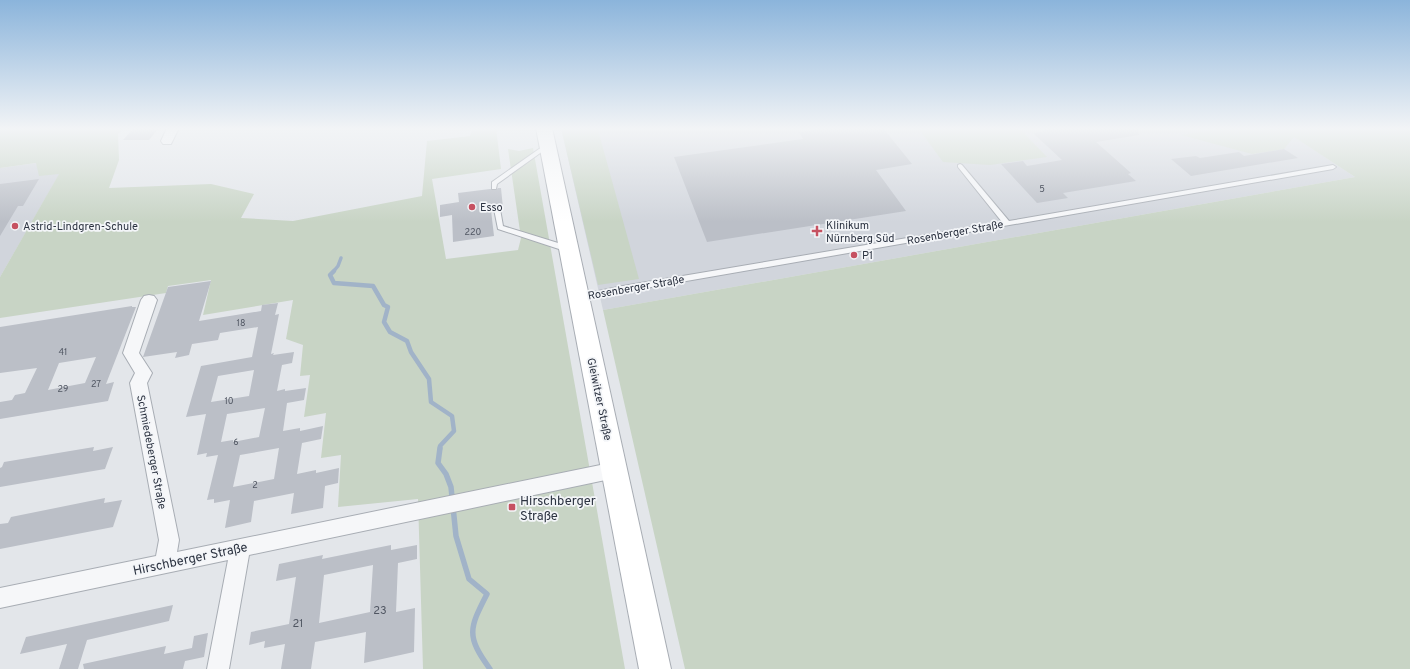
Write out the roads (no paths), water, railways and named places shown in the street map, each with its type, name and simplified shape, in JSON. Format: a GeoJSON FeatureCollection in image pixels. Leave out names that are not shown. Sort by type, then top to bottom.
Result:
{"type":"FeatureCollection","features":[{"type":"Feature","properties":{"kind":"main road","name":"Gleiwitzer Straße"},"geometry":{"type":"LineString","coordinates":[[549,159],[655,669]]}},
{"type":"Feature","properties":{"kind":"street","name":"Schmiedeberger Straße"},"geometry":{"type":"LineString","coordinates":[[149,300],[131,353],[144,373],[138,384],[169,540],[165,564]]}},
{"type":"Feature","properties":{"kind":"street","name":"Hirschberger Straße"},"geometry":{"type":"LineString","coordinates":[[0,598],[615,470]]}},
{"type":"Feature","properties":{"kind":"street"},"geometry":{"type":"LineString","coordinates":[[218,669],[240,548]]}},
{"type":"Feature","properties":{"kind":"lane"},"geometry":{"type":"LineString","coordinates":[[494,188],[494,183],[528,159]]}},
{"type":"Feature","properties":{"kind":"lane"},"geometry":{"type":"LineString","coordinates":[[960,166],[1007,223]]}},
{"type":"Feature","properties":{"kind":"lane","name":"Rosenberger Straße"},"geometry":{"type":"LineString","coordinates":[[578,298],[1333,167]]}},
{"type":"Feature","properties":{"kind":"lane"},"geometry":{"type":"LineString","coordinates":[[497,209],[500,227],[569,249]]}},
{"type":"Feature","properties":{"kind":"waterway"},"geometry":{"type":"LineString","coordinates":[[333,272],[338,266],[341,258]]}},
{"type":"Feature","properties":{"kind":"waterway"},"geometry":{"type":"LineString","coordinates":[[333,272],[330,275],[334,283],[373,286],[384,305],[388,307],[384,322],[390,332],[407,341],[411,352],[429,379],[431,402],[452,416],[454,431],[440,446],[440,448]]}},
{"type":"Feature","properties":{"kind":"waterway"},"geometry":{"type":"LineString","coordinates":[[440,448],[438,463],[446,474],[451,487],[456,536],[469,579],[487,594],[476,616],[473,632],[477,648],[490,669]]}},
{"type":"Feature","properties":{"kind":"place","name":"Esso"},"geometry":{"type":"Point","coordinates":[472,207]}},
{"type":"Feature","properties":{"kind":"place","name":"Astrid-Lindgren-Schule"},"geometry":{"type":"Point","coordinates":[15,226]}},
{"type":"Feature","properties":{"kind":"place","name":"Klinikum Nürnberg Süd"},"geometry":{"type":"Point","coordinates":[817,231]}},
{"type":"Feature","properties":{"kind":"place","name":"P1"},"geometry":{"type":"Point","coordinates":[854,255]}},
{"type":"Feature","properties":{"kind":"place","name":"Hirschberger Straße"},"geometry":{"type":"Point","coordinates":[512,507]}}]}
